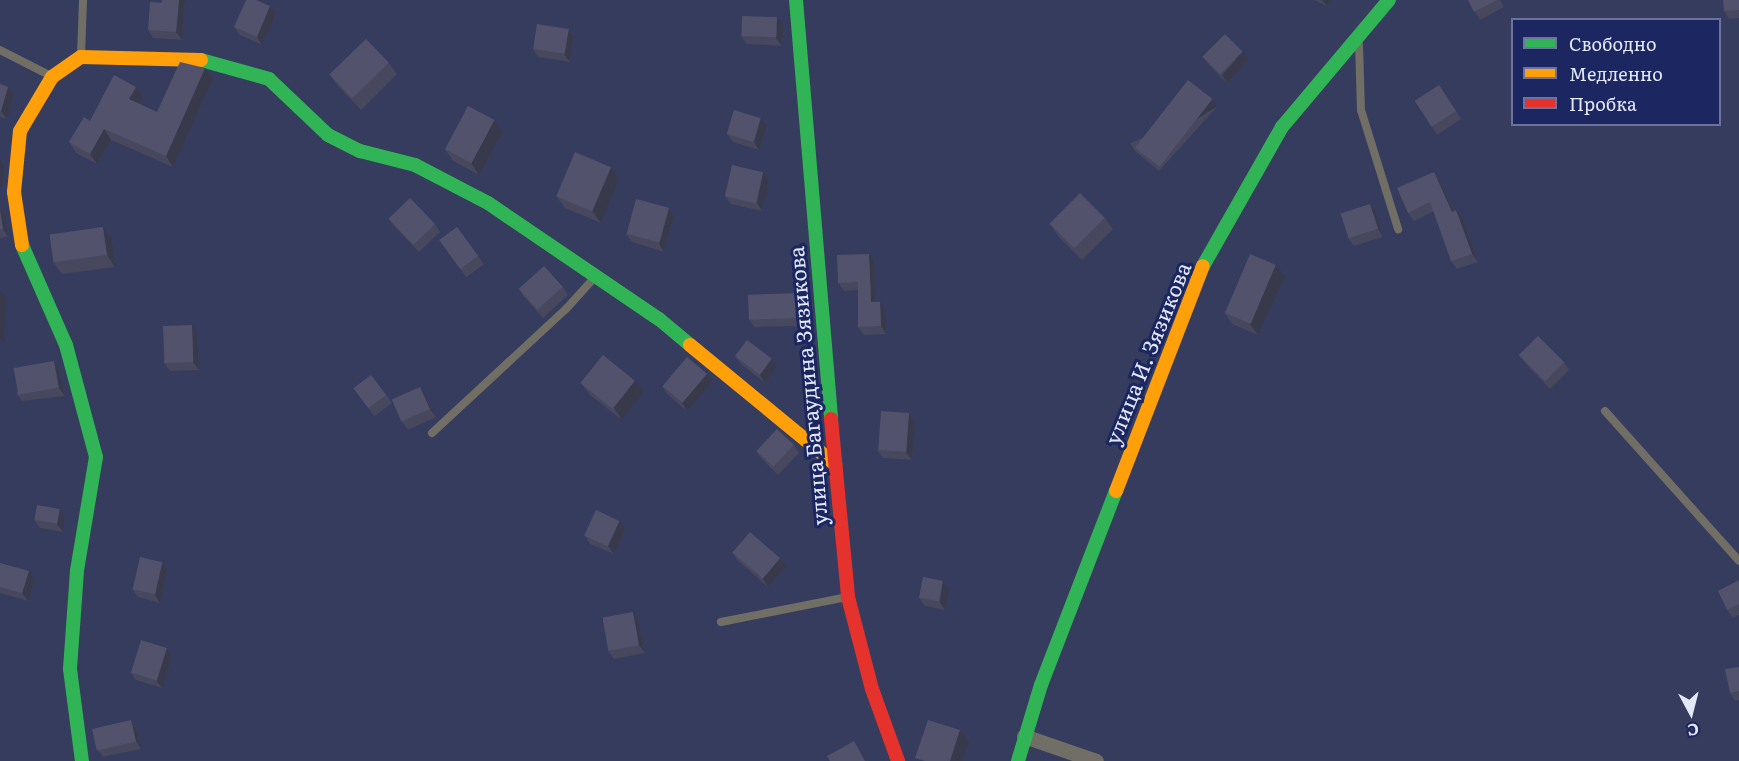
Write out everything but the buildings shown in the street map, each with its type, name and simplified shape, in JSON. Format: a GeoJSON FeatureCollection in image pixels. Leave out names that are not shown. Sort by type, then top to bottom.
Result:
{"type":"FeatureCollection","features":[{"type":"Feature","properties":{"kind":"street","name":"улица Багаудина Зязикова"},"geometry":{"type":"LineString","coordinates":[[796,0],[848,597],[872,689],[898,761]]}},
{"type":"Feature","properties":{"kind":"street","name":"улица И. Зязикова"},"geometry":{"type":"LineString","coordinates":[[1018,761],[1024,736],[1208,256],[1282,126],[1389,0]]}},
{"type":"Feature","properties":{"kind":"street"},"geometry":{"type":"LineString","coordinates":[[82,761],[70,669],[77,571],[96,457],[66,345],[24,255],[14,192],[20,131],[52,76],[81,57],[203,60],[269,79],[328,135],[360,151],[415,165],[488,204],[596,276],[659,319],[835,464]]}},
{"type":"Feature","properties":{"kind":"street"},"geometry":{"type":"LineString","coordinates":[[1024,736],[1096,761]]}},
{"type":"Feature","properties":{"kind":"lane"},"geometry":{"type":"LineString","coordinates":[[81,57],[83,0]]}},
{"type":"Feature","properties":{"kind":"lane"},"geometry":{"type":"LineString","coordinates":[[1359,36],[1361,110],[1398,229]]}},
{"type":"Feature","properties":{"kind":"lane"},"geometry":{"type":"LineString","coordinates":[[0,50],[52,76]]}},
{"type":"Feature","properties":{"kind":"lane"},"geometry":{"type":"LineString","coordinates":[[432,433],[552,323],[596,276]]}},
{"type":"Feature","properties":{"kind":"lane"},"geometry":{"type":"LineString","coordinates":[[1605,411],[1739,561]]}},
{"type":"Feature","properties":{"kind":"lane"},"geometry":{"type":"LineString","coordinates":[[721,622],[848,597]]}},
{"type":"Feature","properties":{"kind":"traffic: fast"},"geometry":{"type":"LineString","coordinates":[[796,0],[831,419]]}},
{"type":"Feature","properties":{"kind":"traffic: fast"},"geometry":{"type":"LineString","coordinates":[[1203,266],[1282,127],[1389,0]]}},
{"type":"Feature","properties":{"kind":"traffic: fast"},"geometry":{"type":"LineString","coordinates":[[201,60],[269,79],[328,135],[360,151],[415,165],[488,203],[659,319],[690,345]]}},
{"type":"Feature","properties":{"kind":"traffic: fast"},"geometry":{"type":"LineString","coordinates":[[22,245],[66,345],[96,457],[77,571],[70,669],[82,761]]}},
{"type":"Feature","properties":{"kind":"traffic: fast"},"geometry":{"type":"LineString","coordinates":[[1018,761],[1041,685],[1116,491]]}},
{"type":"Feature","properties":{"kind":"traffic: slow"},"geometry":{"type":"LineString","coordinates":[[22,245],[14,192],[20,131],[52,77],[81,57],[201,60]]}},
{"type":"Feature","properties":{"kind":"traffic: slow"},"geometry":{"type":"LineString","coordinates":[[1116,491],[1203,266]]}},
{"type":"Feature","properties":{"kind":"traffic: slow"},"geometry":{"type":"LineString","coordinates":[[690,345],[835,464]]}},
{"type":"Feature","properties":{"kind":"traffic: jam"},"geometry":{"type":"LineString","coordinates":[[831,419],[848,597],[872,689],[898,761]]}}]}
